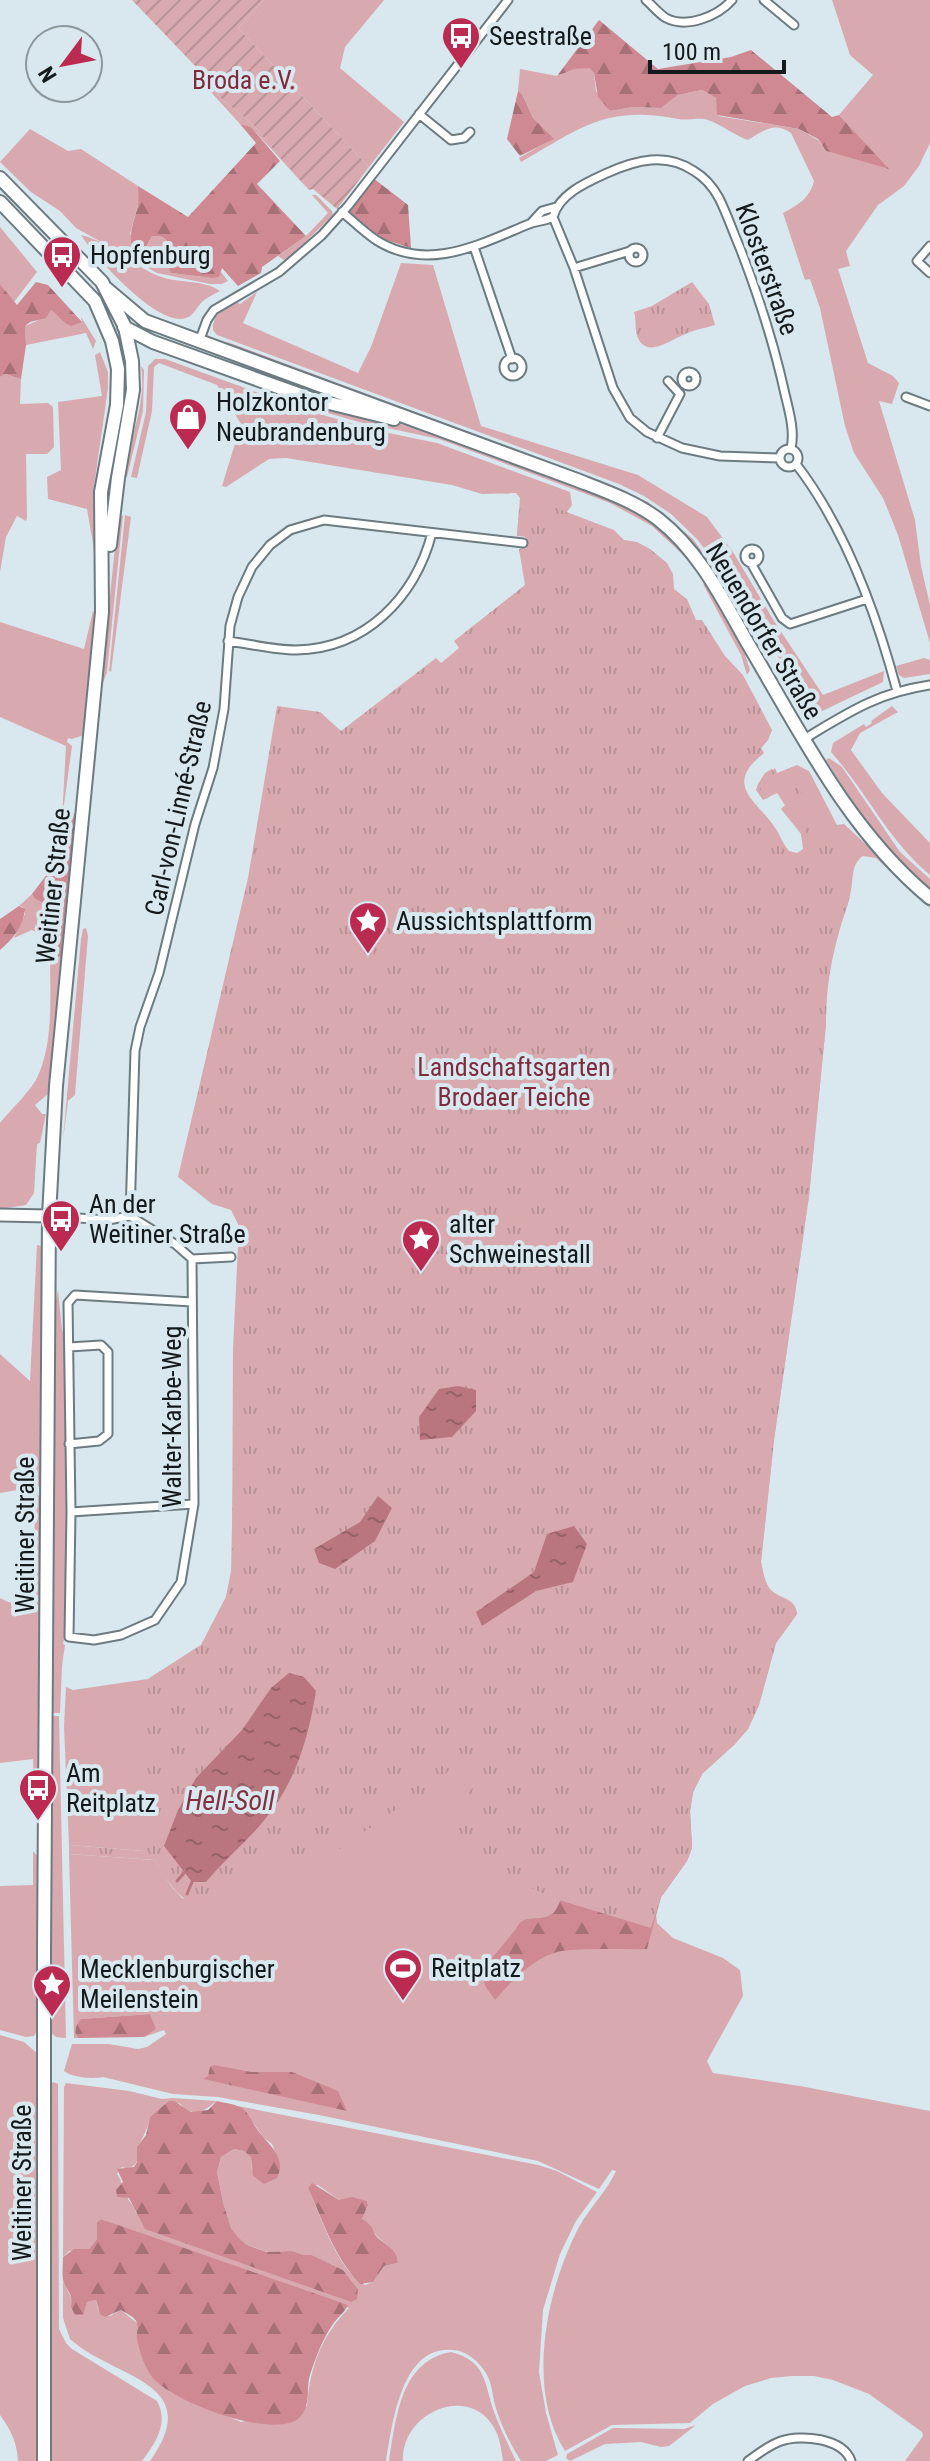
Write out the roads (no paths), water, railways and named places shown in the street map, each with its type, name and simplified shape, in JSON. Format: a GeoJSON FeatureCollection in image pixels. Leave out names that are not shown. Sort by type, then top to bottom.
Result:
{"type":"FeatureCollection","features":[{"type":"Feature","properties":{"kind":"main road","name":"Weitiner Straße"},"geometry":{"type":"LineString","coordinates":[[0,178],[107,289],[125,327],[132,361],[130,415],[118,478],[102,612],[56,1086],[49,1216],[44,2461]]}},
{"type":"Feature","properties":{"kind":"main road","name":"Weitiner Straße"},"geometry":{"type":"LineString","coordinates":[[0,202],[95,301],[114,349],[118,369],[117,405],[101,492],[102,612]]}},
{"type":"Feature","properties":{"kind":"main road","name":"Neuendorfer Straße"},"geometry":{"type":"LineString","coordinates":[[107,289],[145,321],[605,491],[658,519],[700,563],[831,783],[873,843],[930,898]]}},
{"type":"Feature","properties":{"kind":"main road","name":"Neuendorfer Straße"},"geometry":{"type":"LineString","coordinates":[[95,301],[125,327],[160,344],[309,398],[401,421],[417,422]]}},
{"type":"Feature","properties":{"kind":"main road"},"geometry":{"type":"LineString","coordinates":[[114,349],[125,327],[145,321]]}},
{"type":"Feature","properties":{"kind":"main road"},"geometry":{"type":"LineString","coordinates":[[194,356],[199,342]]}},
{"type":"Feature","properties":{"kind":"main road"},"geometry":{"type":"LineString","coordinates":[[132,361],[143,350],[160,344]]}},
{"type":"Feature","properties":{"kind":"main road"},"geometry":{"type":"LineString","coordinates":[[0,1215],[49,1216]]}},
{"type":"Feature","properties":{"kind":"street"},"geometry":{"type":"LineString","coordinates":[[199,342],[214,310],[289,264],[322,235],[508,0]]}},
{"type":"Feature","properties":{"kind":"street"},"geometry":{"type":"LineString","coordinates":[[646,0],[665,17],[677,21],[707,18],[732,0]]}},
{"type":"Feature","properties":{"kind":"street"},"geometry":{"type":"LineString","coordinates":[[764,0],[794,25]]}},
{"type":"Feature","properties":{"kind":"street"},"geometry":{"type":"LineString","coordinates":[[419,114],[451,140],[464,138],[470,132]]}},
{"type":"Feature","properties":{"kind":"street","name":"Klosterstraße"},"geometry":{"type":"LineString","coordinates":[[531,223],[542,211],[556,207],[566,196],[627,164],[666,159],[680,163],[704,179],[723,206],[762,305],[789,414],[793,440],[791,448],[798,455],[796,464],[846,548],[867,599],[897,691]]}},
{"type":"Feature","properties":{"kind":"street"},"geometry":{"type":"LineString","coordinates":[[556,207],[553,217],[574,268],[618,400],[638,426],[682,448],[720,456],[780,458]]}},
{"type":"Feature","properties":{"kind":"street","name":"Klosterstraße"},"geometry":{"type":"LineString","coordinates":[[342,212],[378,241],[399,251],[429,255],[474,247],[553,217]]}},
{"type":"Feature","properties":{"kind":"street"},"geometry":{"type":"LineString","coordinates":[[930,246],[917,261],[930,273]]}},
{"type":"Feature","properties":{"kind":"street"},"geometry":{"type":"LineString","coordinates":[[474,247],[512,359]]}},
{"type":"Feature","properties":{"kind":"street"},"geometry":{"type":"LineString","coordinates":[[574,268],[630,251]]}},
{"type":"Feature","properties":{"kind":"street"},"geometry":{"type":"LineString","coordinates":[[668,381],[680,394]]}},
{"type":"Feature","properties":{"kind":"street"},"geometry":{"type":"LineString","coordinates":[[657,438],[685,385]]}},
{"type":"Feature","properties":{"kind":"street"},"geometry":{"type":"LineString","coordinates":[[906,397],[930,406]]}},
{"type":"Feature","properties":{"kind":"street"},"geometry":{"type":"LineString","coordinates":[[780,458],[782,452],[791,448]]}},
{"type":"Feature","properties":{"kind":"street"},"geometry":{"type":"LineString","coordinates":[[780,458],[785,466],[796,464]]}},
{"type":"Feature","properties":{"kind":"street","name":"Carl-von-Linné-Straße"},"geometry":{"type":"LineString","coordinates":[[130,1216],[135,1051],[159,973],[195,824],[213,768],[224,709],[228,641],[238,597],[252,567],[270,545],[290,530],[324,520],[523,543]]}},
{"type":"Feature","properties":{"kind":"street"},"geometry":{"type":"LineString","coordinates":[[228,641],[299,650],[324,647],[354,636],[385,615],[405,593],[432,533]]}},
{"type":"Feature","properties":{"kind":"street"},"geometry":{"type":"LineString","coordinates":[[751,563],[782,618],[790,624],[867,599]]}},
{"type":"Feature","properties":{"kind":"street"},"geometry":{"type":"LineString","coordinates":[[804,739],[872,699],[930,685]]}},
{"type":"Feature","properties":{"kind":"street"},"geometry":{"type":"LineString","coordinates":[[49,1216],[108,1220],[130,1216],[175,1244],[192,1259],[231,1257]]}},
{"type":"Feature","properties":{"kind":"street","name":"Walter-Karbe-Weg"},"geometry":{"type":"LineString","coordinates":[[71,1512],[69,1637],[81,1640],[121,1635],[155,1620],[181,1582],[194,1504],[192,1259]]}},
{"type":"Feature","properties":{"kind":"street"},"geometry":{"type":"LineString","coordinates":[[192,1302],[75,1295],[70,1298],[69,1444],[71,1512],[194,1504]]}},
{"type":"Feature","properties":{"kind":"street"},"geometry":{"type":"LineString","coordinates":[[69,1347],[101,1345],[108,1352],[108,1434],[99,1441],[69,1444]]}},
{"type":"Feature","properties":{"kind":"street"},"geometry":{"type":"LineString","coordinates":[[748,2461],[769,2446],[796,2438],[815,2439],[832,2445],[845,2452],[851,2461]]}},
{"type":"Feature","properties":{"kind":"water"},"geometry":{"type":"Polygon","coordinates":[[[458,1386],[476,1390],[476,1411],[452,1437],[420,1440],[419,1417],[439,1389],[458,1386]]]}},
{"type":"Feature","properties":{"kind":"water"},"geometry":{"type":"Polygon","coordinates":[[[378,1496],[392,1508],[375,1541],[335,1569],[319,1563],[314,1549],[360,1522],[378,1496]]]}},
{"type":"Feature","properties":{"kind":"water"},"geometry":{"type":"Polygon","coordinates":[[[574,1526],[587,1544],[573,1582],[536,1591],[482,1626],[476,1612],[534,1572],[547,1534],[574,1526]]]}},
{"type":"Feature","properties":{"kind":"water","name":"Hell-Soll"},"geometry":{"type":"Polygon","coordinates":[[[289,1673],[304,1677],[316,1691],[296,1766],[279,1800],[254,1832],[206,1882],[192,1882],[164,1846],[178,1810],[196,1778],[242,1730],[271,1688],[289,1673]]]}},
{"type":"Feature","properties":{"kind":"water"},"geometry":{"type":"Polygon","coordinates":[[[100,1993],[120,1999],[126,2008],[93,2009],[89,1999],[100,1993]]]}},
{"type":"Feature","properties":{"kind":"waterway"},"geometry":{"type":"LineString","coordinates":[[177,1881],[184,1873]]}},
{"type":"Feature","properties":{"kind":"waterway"},"geometry":{"type":"LineString","coordinates":[[187,1894],[192,1882]]}},
{"type":"Feature","properties":{"kind":"place","name":"Seestraße"},"geometry":{"type":"Point","coordinates":[461,70]}},
{"type":"Feature","properties":{"kind":"place","name":"Hopfenburg"},"geometry":{"type":"Point","coordinates":[62,289]}},
{"type":"Feature","properties":{"kind":"place","name":"Holzkontor Neubrandenburg"},"geometry":{"type":"Point","coordinates":[188,451]}},
{"type":"Feature","properties":{"kind":"place","name":"Aussichtsplattform"},"geometry":{"type":"Point","coordinates":[368,955]}},
{"type":"Feature","properties":{"kind":"place","name":"An der Weitiner Straße"},"geometry":{"type":"Point","coordinates":[61,1253]}},
{"type":"Feature","properties":{"kind":"place","name":"alter Schweinestall"},"geometry":{"type":"Point","coordinates":[421,1273]}},
{"type":"Feature","properties":{"kind":"place","name":"Am Reitplatz"},"geometry":{"type":"Point","coordinates":[38,1822]}},
{"type":"Feature","properties":{"kind":"place","name":"Reitplatz"},"geometry":{"type":"Point","coordinates":[403,2002]}},
{"type":"Feature","properties":{"kind":"place","name":"Mecklenburgischer Meilenstein"},"geometry":{"type":"Point","coordinates":[52,2018]}},
{"type":"Feature","properties":{"kind":"park label","name":"Broda e.V."},"geometry":{"type":"Point","coordinates":[244,80]}},
{"type":"Feature","properties":{"kind":"park label","name":"Landschaftsgarten Brodaer Teiche"},"geometry":{"type":"Point","coordinates":[514,1082]}}]}
